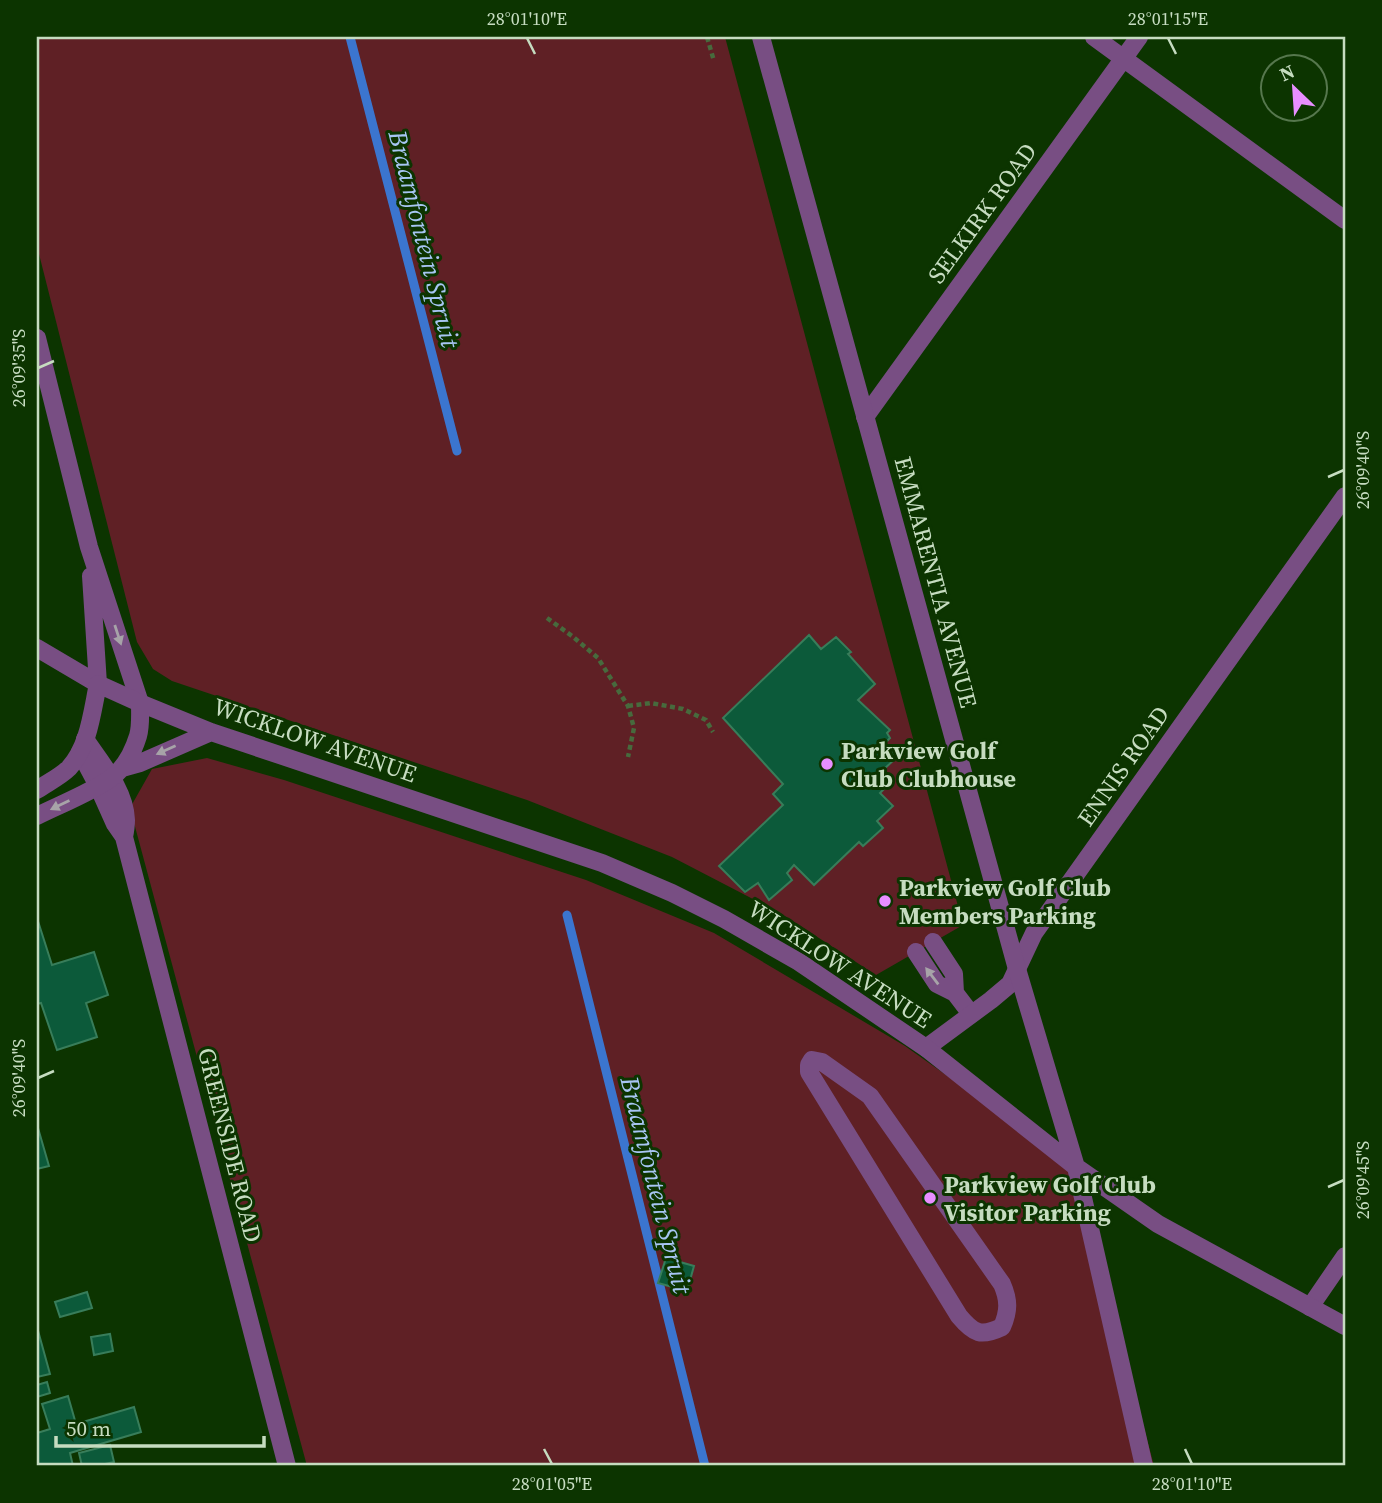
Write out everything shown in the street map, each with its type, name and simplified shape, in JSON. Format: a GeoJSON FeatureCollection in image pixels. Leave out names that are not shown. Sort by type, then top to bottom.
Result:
{"type":"FeatureCollection","features":[{"type":"Feature","properties":{"kind":"street","name":"EMMARENTIA AVENUE"},"geometry":{"type":"LineString","coordinates":[[761,37],[1017,969],[1076,1167],[1144,1466]]}},
{"type":"Feature","properties":{"kind":"street"},"geometry":{"type":"LineString","coordinates":[[1094,37],[1345,220]]}},
{"type":"Feature","properties":{"kind":"street","name":"SELKIRK ROAD"},"geometry":{"type":"LineString","coordinates":[[865,417],[1139,37]]}},
{"type":"Feature","properties":{"kind":"street"},"geometry":{"type":"LineString","coordinates":[[37,338],[89,547],[139,703],[138,735],[130,756],[111,777]]}},
{"type":"Feature","properties":{"kind":"street","name":"ENNIS ROAD"},"geometry":{"type":"LineString","coordinates":[[926,1048],[1010,984],[1034,933],[1345,496]]}},
{"type":"Feature","properties":{"kind":"street"},"geometry":{"type":"LineString","coordinates":[[37,790],[68,768],[83,745],[91,720],[98,684],[89,547]]}},
{"type":"Feature","properties":{"kind":"street","name":"WICKLOW AVENUE"},"geometry":{"type":"LineString","coordinates":[[37,648],[98,684],[211,732],[603,863],[724,919],[799,962],[926,1048],[1076,1167],[1158,1223],[1345,1326]]}},
{"type":"Feature","properties":{"kind":"street"},"geometry":{"type":"LineString","coordinates":[[37,816],[140,762],[211,732]]}},
{"type":"Feature","properties":{"kind":"street","name":"GREENSIDE ROAD"},"geometry":{"type":"LineString","coordinates":[[83,745],[111,777],[122,799],[126,819],[124,837],[287,1466]]}},
{"type":"Feature","properties":{"kind":"street"},"geometry":{"type":"LineString","coordinates":[[933,942],[954,974],[955,993]]}},
{"type":"Feature","properties":{"kind":"street"},"geometry":{"type":"LineString","coordinates":[[916,952],[937,984],[955,993],[971,1014]]}},
{"type":"Feature","properties":{"kind":"street"},"geometry":{"type":"LineString","coordinates":[[812,1060],[822,1062],[874,1091],[1002,1284],[1008,1308],[1002,1327],[988,1334],[976,1332],[959,1316],[809,1072],[809,1065],[812,1060]]}},
{"type":"Feature","properties":{"kind":"street"},"geometry":{"type":"LineString","coordinates":[[1310,1307],[1345,1256]]}},
{"type":"Feature","properties":{"kind":"path"},"geometry":{"type":"LineString","coordinates":[[707,37],[714,61]]}},
{"type":"Feature","properties":{"kind":"path"},"geometry":{"type":"LineString","coordinates":[[547,618],[598,658],[628,706],[634,728],[628,757]]}},
{"type":"Feature","properties":{"kind":"path"},"geometry":{"type":"LineString","coordinates":[[628,706],[651,703],[683,709],[706,720],[713,732]]}},
{"type":"Feature","properties":{"kind":"shaded area"},"geometry":{"type":"Polygon","coordinates":[[[37,37],[725,37],[963,925],[876,975],[782,914],[672,857],[527,800],[172,681],[153,669],[137,642],[37,246],[37,37]]]}},
{"type":"Feature","properties":{"kind":"shaded area"},"geometry":{"type":"Polygon","coordinates":[[[207,758],[284,780],[586,880],[714,933],[905,1046],[1076,1167],[1154,1466],[307,1466],[130,808],[152,769],[207,758]]]}},
{"type":"Feature","properties":{"kind":"building","name":"Parkview Golf Club Clubhouse"},"geometry":{"type":"Polygon","coordinates":[[[809,635],[821,649],[836,637],[875,684],[858,700],[890,730],[887,733],[890,738],[884,744],[897,757],[882,771],[892,781],[880,793],[893,806],[877,821],[883,828],[863,846],[859,842],[814,885],[794,865],[787,873],[792,880],[769,900],[758,883],[745,892],[719,866],[783,805],[773,794],[783,784],[723,718],[809,635]]]}},
{"type":"Feature","properties":{"kind":"building"},"geometry":{"type":"Polygon","coordinates":[[[37,918],[52,965],[94,952],[108,995],[86,1003],[97,1037],[57,1050],[41,1003],[37,1004],[37,918]]]}},
{"type":"Feature","properties":{"kind":"building"},"geometry":{"type":"Polygon","coordinates":[[[37,1129],[49,1166],[37,1169],[37,1129]]]}},
{"type":"Feature","properties":{"kind":"building"},"geometry":{"type":"Polygon","coordinates":[[[666,1258],[694,1266],[687,1291],[658,1283],[666,1258]]]}},
{"type":"Feature","properties":{"kind":"building"},"geometry":{"type":"Polygon","coordinates":[[[87,1292],[92,1308],[60,1317],[55,1302],[87,1292]]]}},
{"type":"Feature","properties":{"kind":"building"},"geometry":{"type":"Polygon","coordinates":[[[37,1327],[50,1374],[37,1377],[37,1327]]]}},
{"type":"Feature","properties":{"kind":"building"},"geometry":{"type":"Polygon","coordinates":[[[110,1334],[113,1351],[94,1355],[91,1337],[110,1334]]]}},
{"type":"Feature","properties":{"kind":"building"},"geometry":{"type":"Polygon","coordinates":[[[47,1382],[50,1393],[37,1397],[37,1385],[47,1382]]]}},
{"type":"Feature","properties":{"kind":"building"},"geometry":{"type":"Polygon","coordinates":[[[68,1396],[76,1424],[134,1407],[141,1432],[70,1453],[73,1466],[37,1466],[37,1433],[50,1429],[42,1404],[68,1396]]]}},
{"type":"Feature","properties":{"kind":"building"},"geometry":{"type":"Polygon","coordinates":[[[110,1445],[114,1462],[82,1466],[79,1453],[110,1445]]]}},
{"type":"Feature","properties":{"kind":"waterway","name":"Braamfontein Spruit"},"geometry":{"type":"LineString","coordinates":[[350,37],[457,451]]}},
{"type":"Feature","properties":{"kind":"waterway","name":"Braamfontein Spruit"},"geometry":{"type":"LineString","coordinates":[[567,915],[705,1466]]}},
{"type":"Feature","properties":{"kind":"place","name":"Parkview Golf Club Clubhouse"},"geometry":{"type":"Point","coordinates":[827,764]}},
{"type":"Feature","properties":{"kind":"place","name":"Parkview Golf Club Members Parking"},"geometry":{"type":"Point","coordinates":[885,901]}},
{"type":"Feature","properties":{"kind":"place","name":"Parkview Golf Club Visitor Parking"},"geometry":{"type":"Point","coordinates":[930,1198]}}]}
